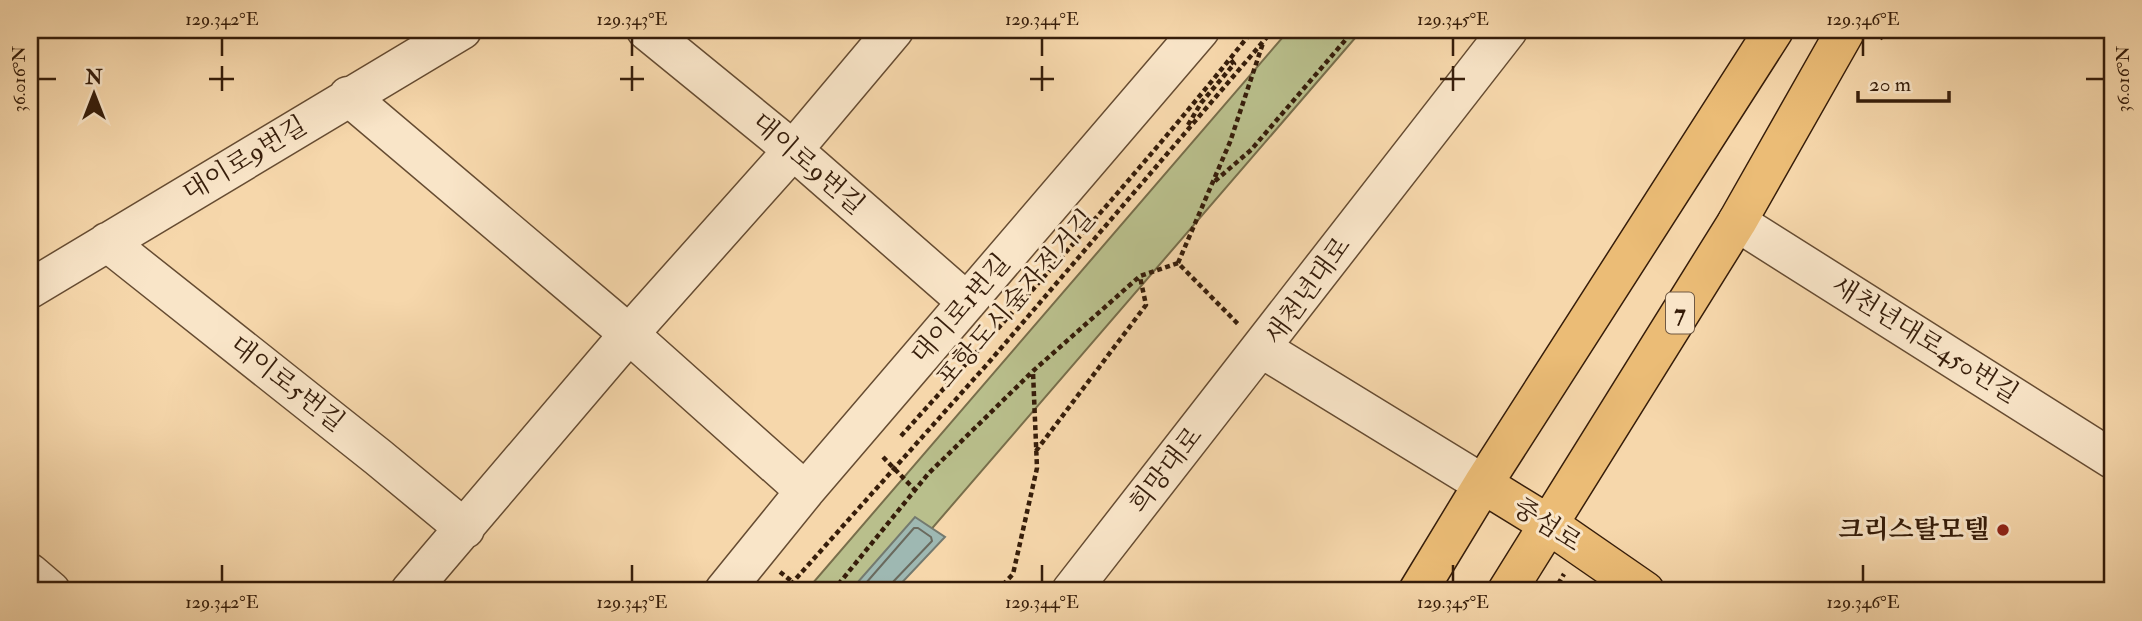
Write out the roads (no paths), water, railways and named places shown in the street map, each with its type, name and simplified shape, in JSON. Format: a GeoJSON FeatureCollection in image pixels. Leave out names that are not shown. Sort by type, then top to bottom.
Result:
{"type":"FeatureCollection","features":[{"type":"Feature","properties":{"kind":"main road"},"geometry":{"type":"LineString","coordinates":[[1418,591],[1483,484],[1774,30]]}},
{"type":"Feature","properties":{"kind":"main road","name":"7"},"geometry":{"type":"LineString","coordinates":[[1507,591],[1737,222],[1846,30]]}},
{"type":"Feature","properties":{"kind":"main road","name":"중섬로"},"geometry":{"type":"LineString","coordinates":[[1483,484],[1548,524],[1644,591]]}},
{"type":"Feature","properties":{"kind":"street","name":"대이로9번길"},"geometry":{"type":"LineString","coordinates":[[30,289],[462,30]]}},
{"type":"Feature","properties":{"kind":"street","name":"대이로9번길"},"geometry":{"type":"LineString","coordinates":[[646,30],[793,150],[967,302]]}},
{"type":"Feature","properties":{"kind":"street"},"geometry":{"type":"LineString","coordinates":[[410,591],[894,30]]}},
{"type":"Feature","properties":{"kind":"street","name":"대이로1번길"},"geometry":{"type":"LineString","coordinates":[[724,591],[806,491],[1200,30]]}},
{"type":"Feature","properties":{"kind":"street","name":"새천년대로"},"geometry":{"type":"LineString","coordinates":[[1483,484],[1261,348],[1507,30]]}},
{"type":"Feature","properties":{"kind":"street"},"geometry":{"type":"LineString","coordinates":[[348,96],[629,334],[806,491]]}},
{"type":"Feature","properties":{"kind":"street","name":"새천년대로450번길"},"geometry":{"type":"LineString","coordinates":[[1737,222],[2112,459]]}},
{"type":"Feature","properties":{"kind":"street","name":"대이로5번길"},"geometry":{"type":"LineString","coordinates":[[107,242],[368,448],[464,529]]}},
{"type":"Feature","properties":{"kind":"street","name":"희망대로"},"geometry":{"type":"LineString","coordinates":[[1071,591],[1261,348]]}},
{"type":"Feature","properties":{"kind":"street"},"geometry":{"type":"LineString","coordinates":[[30,573],[51,591]]}},
{"type":"Feature","properties":{"kind":"water"},"geometry":{"type":"Polygon","coordinates":[[[915,517],[945,537],[894,591],[850,591],[915,517]]]}},
{"type":"Feature","properties":{"kind":"place","name":"크리스탈모텔"},"geometry":{"type":"Point","coordinates":[2003,530]}}]}
